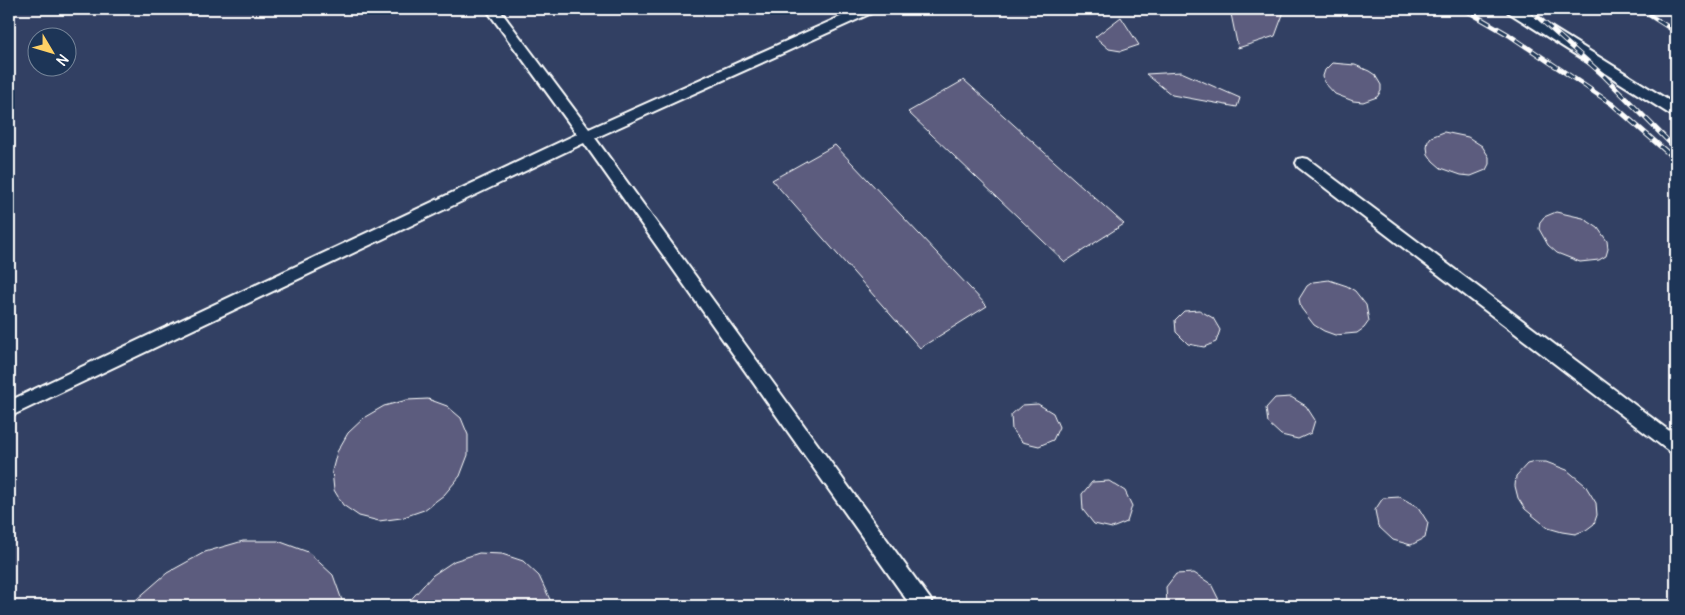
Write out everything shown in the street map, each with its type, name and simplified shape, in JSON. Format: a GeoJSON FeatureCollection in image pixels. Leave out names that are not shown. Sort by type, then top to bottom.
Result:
{"type":"FeatureCollection","features":[{"type":"Feature","properties":{"kind":"lane"},"geometry":{"type":"LineString","coordinates":[[492,9],[586,136],[923,606]]}},
{"type":"Feature","properties":{"kind":"lane"},"geometry":{"type":"LineString","coordinates":[[9,409],[586,136],[869,9]]}},
{"type":"Feature","properties":{"kind":"lane"},"geometry":{"type":"LineString","coordinates":[[1512,9],[1676,111]]}},
{"type":"Feature","properties":{"kind":"lane"},"geometry":{"type":"LineString","coordinates":[[1303,164],[1676,446]]}},
{"type":"Feature","properties":{"kind":"shaded area"},"geometry":{"type":"Polygon","coordinates":[[[9,9],[1676,9],[1676,606],[9,606],[9,9]]]}},
{"type":"Feature","properties":{"kind":"building"},"geometry":{"type":"Polygon","coordinates":[[[1230,9],[1285,9],[1275,36],[1238,48],[1230,9]]]}},
{"type":"Feature","properties":{"kind":"building"},"geometry":{"type":"Polygon","coordinates":[[[1121,17],[1139,45],[1121,51],[1109,49],[1095,37],[1121,17]]]}},
{"type":"Feature","properties":{"kind":"building"},"geometry":{"type":"Polygon","coordinates":[[[1332,63],[1355,65],[1369,71],[1375,75],[1381,85],[1381,91],[1377,97],[1363,102],[1353,101],[1335,94],[1324,82],[1323,76],[1325,70],[1332,63]]]}},
{"type":"Feature","properties":{"kind":"building"},"geometry":{"type":"Polygon","coordinates":[[[1181,72],[1240,98],[1237,107],[1172,95],[1146,74],[1181,72]]]}},
{"type":"Feature","properties":{"kind":"building"},"geometry":{"type":"Polygon","coordinates":[[[964,80],[1124,224],[1065,262],[908,112],[964,80]]]}},
{"type":"Feature","properties":{"kind":"building"},"geometry":{"type":"Polygon","coordinates":[[[1444,132],[1468,137],[1482,146],[1489,157],[1489,164],[1486,170],[1471,176],[1461,175],[1441,168],[1433,161],[1428,154],[1428,141],[1431,137],[1444,132]]]}},
{"type":"Feature","properties":{"kind":"building"},"geometry":{"type":"Polygon","coordinates":[[[835,145],[987,306],[920,348],[772,180],[835,145]]]}},
{"type":"Feature","properties":{"kind":"building"},"geometry":{"type":"Polygon","coordinates":[[[1556,212],[1583,218],[1598,228],[1607,241],[1608,249],[1606,256],[1599,260],[1580,262],[1557,253],[1548,245],[1539,229],[1540,222],[1544,217],[1556,212]]]}},
{"type":"Feature","properties":{"kind":"building"},"geometry":{"type":"Polygon","coordinates":[[[1329,280],[1355,291],[1366,305],[1369,321],[1357,333],[1335,335],[1324,331],[1314,325],[1301,308],[1299,299],[1307,286],[1313,282],[1329,280]]]}},
{"type":"Feature","properties":{"kind":"building"},"geometry":{"type":"Polygon","coordinates":[[[1199,310],[1213,318],[1220,330],[1216,342],[1204,347],[1188,344],[1176,332],[1175,320],[1184,311],[1199,310]]]}},
{"type":"Feature","properties":{"kind":"building"},"geometry":{"type":"Polygon","coordinates":[[[1291,397],[1306,406],[1315,420],[1311,433],[1298,439],[1281,435],[1268,423],[1266,408],[1275,398],[1291,397]]]}},
{"type":"Feature","properties":{"kind":"building"},"geometry":{"type":"Polygon","coordinates":[[[428,399],[447,406],[461,418],[468,435],[468,455],[460,476],[444,495],[424,510],[401,518],[379,521],[359,516],[343,505],[334,490],[332,471],[337,452],[348,433],[365,417],[384,406],[407,400],[428,399]]]}},
{"type":"Feature","properties":{"kind":"building"},"geometry":{"type":"Polygon","coordinates":[[[1038,404],[1053,413],[1059,427],[1053,440],[1039,446],[1022,442],[1012,430],[1011,415],[1022,405],[1038,404]]]}},
{"type":"Feature","properties":{"kind":"building"},"geometry":{"type":"Polygon","coordinates":[[[1546,462],[1567,470],[1585,485],[1596,503],[1597,515],[1594,524],[1586,530],[1575,534],[1562,532],[1548,528],[1525,509],[1518,498],[1515,486],[1516,476],[1527,464],[1546,462]]]}},
{"type":"Feature","properties":{"kind":"building"},"geometry":{"type":"Polygon","coordinates":[[[1109,481],[1125,491],[1132,506],[1127,522],[1112,528],[1094,524],[1083,510],[1082,494],[1092,482],[1109,481]]]}},
{"type":"Feature","properties":{"kind":"building"},"geometry":{"type":"Polygon","coordinates":[[[1400,497],[1418,507],[1428,523],[1425,538],[1411,545],[1393,540],[1378,526],[1375,510],[1383,498],[1400,497]]]}},
{"type":"Feature","properties":{"kind":"building"},"geometry":{"type":"Polygon","coordinates":[[[243,541],[278,541],[308,552],[333,575],[344,606],[129,606],[167,573],[205,552],[243,541]]]}},
{"type":"Feature","properties":{"kind":"building"},"geometry":{"type":"Polygon","coordinates":[[[479,553],[502,554],[523,561],[539,576],[553,606],[405,606],[433,575],[454,561],[479,553]]]}},
{"type":"Feature","properties":{"kind":"building"},"geometry":{"type":"Polygon","coordinates":[[[1194,573],[1211,584],[1222,606],[1167,606],[1166,587],[1176,574],[1194,573]]]}},
{"type":"Feature","properties":{"kind":"railway"},"geometry":{"type":"LineString","coordinates":[[1464,9],[1509,35],[1612,104],[1676,160]]}},
{"type":"Feature","properties":{"kind":"railway"},"geometry":{"type":"LineString","coordinates":[[1529,9],[1605,77],[1676,149]]}},
{"type":"Feature","properties":{"kind":"railway"},"geometry":{"type":"LineString","coordinates":[[1640,9],[1676,32]]}}]}
